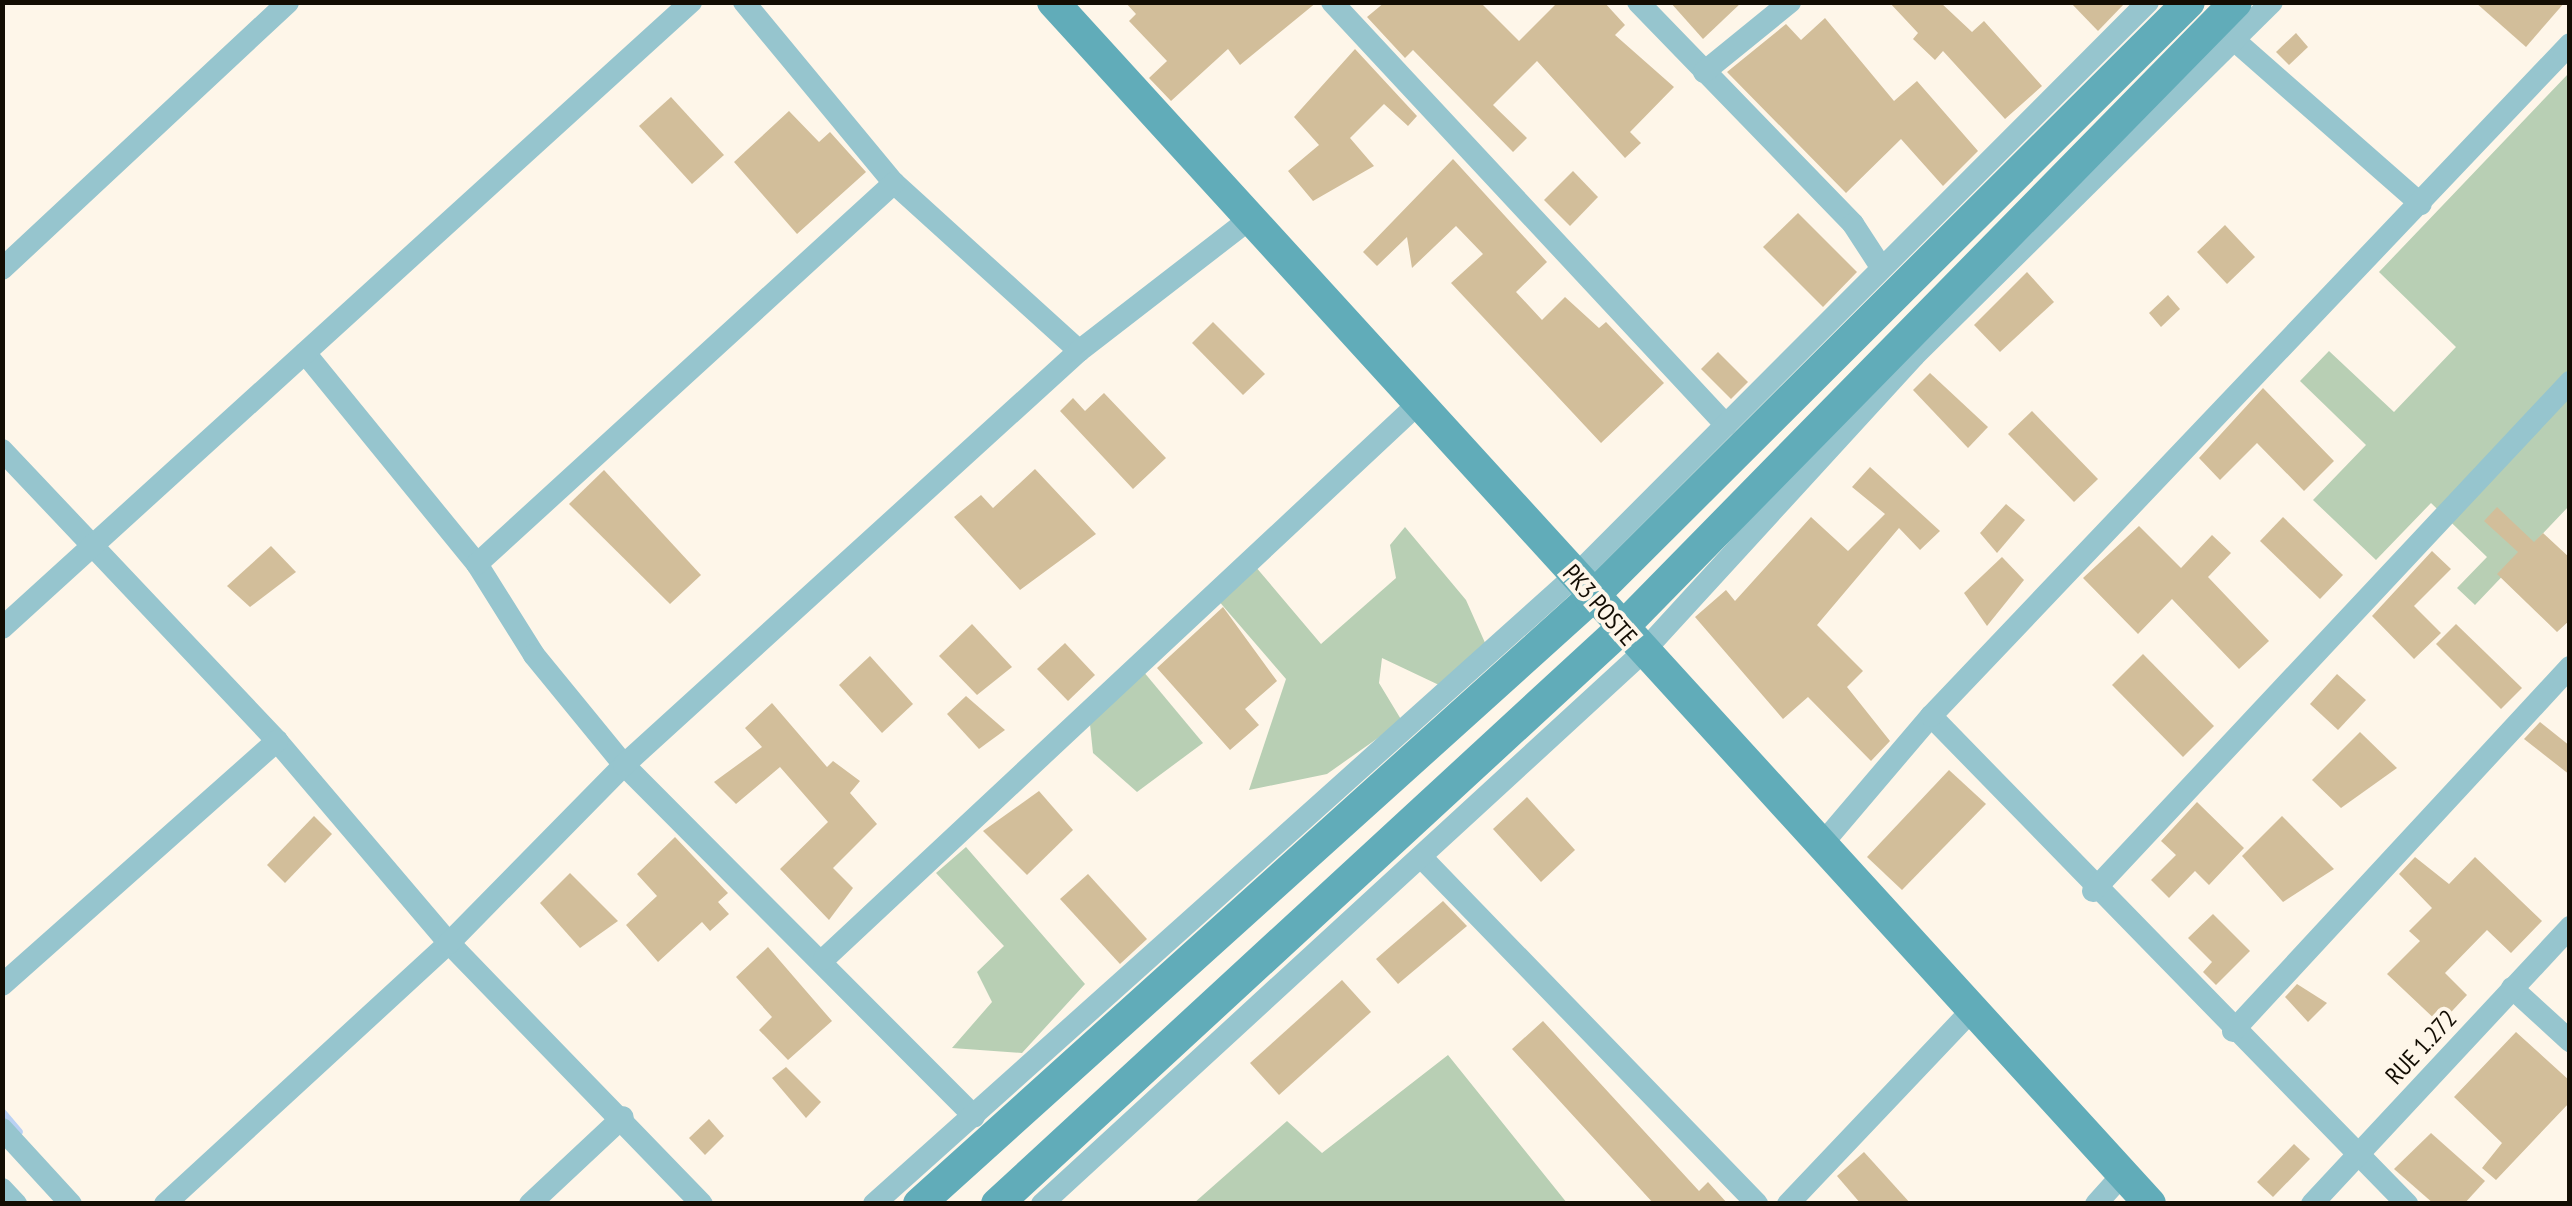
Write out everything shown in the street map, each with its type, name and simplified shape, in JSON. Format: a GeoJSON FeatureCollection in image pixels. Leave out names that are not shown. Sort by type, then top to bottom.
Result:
{"type":"FeatureCollection","features":[{"type":"Feature","properties":{"kind":"street"},"geometry":{"type":"LineString","coordinates":[[2,269],[288,2]]}},
{"type":"Feature","properties":{"kind":"street"},"geometry":{"type":"LineString","coordinates":[[2,628],[691,2]]}},
{"type":"Feature","properties":{"kind":"street"},"geometry":{"type":"LineString","coordinates":[[744,2],[894,183],[1079,351]]}},
{"type":"Feature","properties":{"kind":"street"},"geometry":{"type":"LineString","coordinates":[[1332,2],[1726,425]]}},
{"type":"Feature","properties":{"kind":"street"},"geometry":{"type":"LineString","coordinates":[[1638,2],[1853,224],[1881,268]]}},
{"type":"Feature","properties":{"kind":"street"},"geometry":{"type":"LineString","coordinates":[[1704,72],[1790,2]]}},
{"type":"Feature","properties":{"kind":"street"},"geometry":{"type":"LineString","coordinates":[[874,1204],[1583,587],[1726,425],[2148,2]]}},
{"type":"Feature","properties":{"kind":"street"},"geometry":{"type":"LineString","coordinates":[[918,1204],[1583,587],[2189,2]]}},
{"type":"Feature","properties":{"kind":"street"},"geometry":{"type":"LineString","coordinates":[[1042,1204],[1425,861],[2236,2]]}},
{"type":"Feature","properties":{"kind":"street"},"geometry":{"type":"LineString","coordinates":[[997,1204],[1632,641],[2272,2]]}},
{"type":"Feature","properties":{"kind":"street","name":"PK3 POSTE"},"geometry":{"type":"LineString","coordinates":[[1054,3],[1632,641],[2150,1204]]}},
{"type":"Feature","properties":{"kind":"street"},"geometry":{"type":"LineString","coordinates":[[2234,39],[2421,204]]}},
{"type":"Feature","properties":{"kind":"street"},"geometry":{"type":"LineString","coordinates":[[1822,844],[1931,716],[2570,44]]}},
{"type":"Feature","properties":{"kind":"street"},"geometry":{"type":"LineString","coordinates":[[477,564],[894,183]]}},
{"type":"Feature","properties":{"kind":"street"},"geometry":{"type":"LineString","coordinates":[[165,1204],[449,942],[624,765],[1079,351],[1251,218]]}},
{"type":"Feature","properties":{"kind":"street"},"geometry":{"type":"LineString","coordinates":[[304,353],[477,564],[534,655],[624,765],[824,959],[974,1116]]}},
{"type":"Feature","properties":{"kind":"street"},"geometry":{"type":"LineString","coordinates":[[2093,891],[2570,382]]}},
{"type":"Feature","properties":{"kind":"street"},"geometry":{"type":"LineString","coordinates":[[824,959],[1419,403]]}},
{"type":"Feature","properties":{"kind":"street"},"geometry":{"type":"LineString","coordinates":[[2,450],[90,548],[277,741],[449,942],[702,1204]]}},
{"type":"Feature","properties":{"kind":"street"},"geometry":{"type":"LineString","coordinates":[[2233,1031],[2570,667]]}},
{"type":"Feature","properties":{"kind":"street"},"geometry":{"type":"LineString","coordinates":[[1931,716],[2093,891],[2407,1204]]}},
{"type":"Feature","properties":{"kind":"street"},"geometry":{"type":"LineString","coordinates":[[2,984],[277,741]]}},
{"type":"Feature","properties":{"kind":"street"},"geometry":{"type":"LineString","coordinates":[[1425,861],[1757,1204]]}},
{"type":"Feature","properties":{"kind":"street","name":"RUE 1.272"},"geometry":{"type":"LineString","coordinates":[[2312,1204],[2570,926]]}},
{"type":"Feature","properties":{"kind":"street"},"geometry":{"type":"LineString","coordinates":[[2512,988],[2570,1041]]}},
{"type":"Feature","properties":{"kind":"street"},"geometry":{"type":"LineString","coordinates":[[1788,1204],[1973,1009]]}},
{"type":"Feature","properties":{"kind":"street"},"geometry":{"type":"LineString","coordinates":[[530,1204],[622,1117]]}},
{"type":"Feature","properties":{"kind":"street"},"geometry":{"type":"LineString","coordinates":[[2,1129],[70,1204]]}},
{"type":"Feature","properties":{"kind":"street"},"geometry":{"type":"LineString","coordinates":[[2096,1204],[2123,1174]]}},
{"type":"Feature","properties":{"kind":"street"},"geometry":{"type":"LineString","coordinates":[[2,1189],[16,1204]]}},
{"type":"Feature","properties":{"kind":"green space"},"geometry":{"type":"Polygon","coordinates":[[[2569,73],[2569,506],[2475,605],[2457,588],[2487,557],[2431,503],[2376,560],[2313,500],[2366,445],[2300,381],[2329,351],[2394,412],[2456,347],[2379,272],[2569,73]]]}},
{"type":"Feature","properties":{"kind":"green space"},"geometry":{"type":"Polygon","coordinates":[[[1405,527],[1466,600],[1486,645],[1439,685],[1382,658],[1379,683],[1402,721],[1327,774],[1249,790],[1286,679],[1217,599],[1255,566],[1321,644],[1396,578],[1390,545],[1405,527]]]}},
{"type":"Feature","properties":{"kind":"green space"},"geometry":{"type":"Polygon","coordinates":[[[1143,671],[1203,743],[1137,792],[1093,753],[1089,715],[1143,671]]]}},
{"type":"Feature","properties":{"kind":"green space"},"geometry":{"type":"Polygon","coordinates":[[[966,847],[1085,984],[1022,1053],[952,1048],[992,1002],[977,972],[1004,946],[936,873],[966,847]]]}},
{"type":"Feature","properties":{"kind":"green space"},"geometry":{"type":"Polygon","coordinates":[[[1448,1055],[1567,1203],[1194,1203],[1287,1121],[1322,1153],[1448,1055]]]}},
{"type":"Feature","properties":{"kind":"building"},"geometry":{"type":"Polygon","coordinates":[[[1125,2],[1317,2],[1240,65],[1228,49],[1171,101],[1149,78],[1167,61],[1129,21],[1136,14],[1125,2]]]}},
{"type":"Feature","properties":{"kind":"building"},"geometry":{"type":"Polygon","coordinates":[[[1385,2],[1480,2],[1519,41],[1558,2],[1604,2],[1625,25],[1615,35],[1674,87],[1630,132],[1641,143],[1625,158],[1537,61],[1493,105],[1527,138],[1513,152],[1413,50],[1405,58],[1367,17],[1385,2]]]}},
{"type":"Feature","properties":{"kind":"building"},"geometry":{"type":"Polygon","coordinates":[[[1670,2],[1742,2],[1703,39],[1670,2]]]}},
{"type":"Feature","properties":{"kind":"building"},"geometry":{"type":"Polygon","coordinates":[[[1889,2],[1940,2],[1972,32],[1984,21],[2042,86],[2005,119],[1943,51],[1935,60],[1913,39],[1918,33],[1889,2]]]}},
{"type":"Feature","properties":{"kind":"building"},"geometry":{"type":"Polygon","coordinates":[[[2070,2],[2126,2],[2098,31],[2070,2]]]}},
{"type":"Feature","properties":{"kind":"building"},"geometry":{"type":"Polygon","coordinates":[[[2475,2],[2565,2],[2526,47],[2475,2]]]}},
{"type":"Feature","properties":{"kind":"building"},"geometry":{"type":"Polygon","coordinates":[[[1825,18],[1894,101],[1917,81],[1978,151],[1943,186],[1901,139],[1846,193],[1727,72],[1786,24],[1801,40],[1825,18]]]}},
{"type":"Feature","properties":{"kind":"building"},"geometry":{"type":"Polygon","coordinates":[[[2296,33],[2308,47],[2289,65],[2276,52],[2296,33]]]}},
{"type":"Feature","properties":{"kind":"building"},"geometry":{"type":"Polygon","coordinates":[[[1355,49],[1417,116],[1408,126],[1384,104],[1350,138],[1374,166],[1313,201],[1288,171],[1319,145],[1294,117],[1355,49]]]}},
{"type":"Feature","properties":{"kind":"building"},"geometry":{"type":"Polygon","coordinates":[[[671,97],[724,155],[692,184],[639,126],[671,97]]]}},
{"type":"Feature","properties":{"kind":"building"},"geometry":{"type":"Polygon","coordinates":[[[789,111],[819,142],[830,132],[866,172],[797,234],[734,162],[789,111]]]}},
{"type":"Feature","properties":{"kind":"building"},"geometry":{"type":"Polygon","coordinates":[[[1453,159],[1547,262],[1516,292],[1542,320],[1565,297],[1599,328],[1606,322],[1664,383],[1601,443],[1451,283],[1483,254],[1456,226],[1412,268],[1407,237],[1377,266],[1363,252],[1453,159]]]}},
{"type":"Feature","properties":{"kind":"building"},"geometry":{"type":"Polygon","coordinates":[[[1573,171],[1598,197],[1570,226],[1544,200],[1573,171]]]}},
{"type":"Feature","properties":{"kind":"building"},"geometry":{"type":"Polygon","coordinates":[[[1798,213],[1857,272],[1823,307],[1763,247],[1798,213]]]}},
{"type":"Feature","properties":{"kind":"building"},"geometry":{"type":"Polygon","coordinates":[[[2225,225],[2255,257],[2227,284],[2197,252],[2225,225]]]}},
{"type":"Feature","properties":{"kind":"building"},"geometry":{"type":"Polygon","coordinates":[[[2027,272],[2054,302],[2000,352],[1974,325],[2027,272]]]}},
{"type":"Feature","properties":{"kind":"building"},"geometry":{"type":"Polygon","coordinates":[[[2168,295],[2180,309],[2161,327],[2149,313],[2168,295]]]}},
{"type":"Feature","properties":{"kind":"building"},"geometry":{"type":"Polygon","coordinates":[[[1213,322],[1265,374],[1243,395],[1192,343],[1213,322]]]}},
{"type":"Feature","properties":{"kind":"building"},"geometry":{"type":"Polygon","coordinates":[[[1718,352],[1748,382],[1731,399],[1701,369],[1718,352]]]}},
{"type":"Feature","properties":{"kind":"building"},"geometry":{"type":"Polygon","coordinates":[[[1930,373],[1988,427],[1968,448],[1913,390],[1930,373]]]}},
{"type":"Feature","properties":{"kind":"building"},"geometry":{"type":"Polygon","coordinates":[[[2263,388],[2334,461],[2304,491],[2257,443],[2220,480],[2199,458],[2263,388]]]}},
{"type":"Feature","properties":{"kind":"building"},"geometry":{"type":"Polygon","coordinates":[[[1104,393],[1166,458],[1133,489],[1060,411],[1073,398],[1085,411],[1104,393]]]}},
{"type":"Feature","properties":{"kind":"building"},"geometry":{"type":"Polygon","coordinates":[[[2032,411],[2098,479],[2074,502],[2008,434],[2032,411]]]}},
{"type":"Feature","properties":{"kind":"building"},"geometry":{"type":"Polygon","coordinates":[[[1870,467],[1940,531],[1920,550],[1899,528],[1817,625],[1863,671],[1847,687],[1890,741],[1871,761],[1808,697],[1783,719],[1695,617],[1726,590],[1735,601],[1811,517],[1848,551],[1885,514],[1852,487],[1870,467]]]}},
{"type":"Feature","properties":{"kind":"building"},"geometry":{"type":"Polygon","coordinates":[[[1035,469],[1096,534],[1020,590],[954,517],[981,495],[993,508],[1035,469]]]}},
{"type":"Feature","properties":{"kind":"building"},"geometry":{"type":"Polygon","coordinates":[[[604,470],[701,575],[670,604],[569,504],[604,470]]]}},
{"type":"Feature","properties":{"kind":"building"},"geometry":{"type":"Polygon","coordinates":[[[2006,504],[2025,520],[1997,553],[1980,533],[2006,504]]]}},
{"type":"Feature","properties":{"kind":"building"},"geometry":{"type":"Polygon","coordinates":[[[2497,507],[2534,542],[2543,533],[2570,558],[2570,620],[2557,632],[2497,574],[2518,552],[2484,521],[2497,507]]]}},
{"type":"Feature","properties":{"kind":"building"},"geometry":{"type":"Polygon","coordinates":[[[2283,517],[2343,575],[2320,599],[2260,541],[2283,517]]]}},
{"type":"Feature","properties":{"kind":"building"},"geometry":{"type":"Polygon","coordinates":[[[2139,526],[2181,568],[2212,535],[2231,553],[2208,577],[2269,641],[2239,669],[2172,599],[2138,634],[2083,578],[2139,526]]]}},
{"type":"Feature","properties":{"kind":"building"},"geometry":{"type":"Polygon","coordinates":[[[271,546],[296,572],[250,607],[227,586],[271,546]]]}},
{"type":"Feature","properties":{"kind":"building"},"geometry":{"type":"Polygon","coordinates":[[[2432,551],[2451,569],[2414,606],[2441,633],[2414,659],[2372,616],[2432,551]]]}},
{"type":"Feature","properties":{"kind":"building"},"geometry":{"type":"Polygon","coordinates":[[[2002,557],[2024,580],[1987,626],[1964,593],[2002,557]]]}},
{"type":"Feature","properties":{"kind":"building"},"geometry":{"type":"Polygon","coordinates":[[[1223,607],[1277,681],[1245,709],[1259,725],[1230,750],[1157,668],[1223,607]]]}},
{"type":"Feature","properties":{"kind":"building"},"geometry":{"type":"Polygon","coordinates":[[[972,624],[1012,667],[977,695],[939,656],[972,624]]]}},
{"type":"Feature","properties":{"kind":"building"},"geometry":{"type":"Polygon","coordinates":[[[2456,624],[2522,688],[2501,709],[2436,644],[2456,624]]]}},
{"type":"Feature","properties":{"kind":"building"},"geometry":{"type":"Polygon","coordinates":[[[1065,643],[1095,675],[1068,701],[1037,669],[1065,643]]]}},
{"type":"Feature","properties":{"kind":"building"},"geometry":{"type":"Polygon","coordinates":[[[2143,654],[2214,726],[2183,757],[2112,685],[2143,654]]]}},
{"type":"Feature","properties":{"kind":"building"},"geometry":{"type":"Polygon","coordinates":[[[870,656],[913,704],[882,733],[839,685],[870,656]]]}},
{"type":"Feature","properties":{"kind":"building"},"geometry":{"type":"Polygon","coordinates":[[[2337,674],[2366,700],[2338,730],[2310,704],[2337,674]]]}},
{"type":"Feature","properties":{"kind":"building"},"geometry":{"type":"Polygon","coordinates":[[[966,696],[1005,730],[979,749],[947,714],[966,696]]]}},
{"type":"Feature","properties":{"kind":"building"},"geometry":{"type":"Polygon","coordinates":[[[772,703],[827,767],[833,761],[860,781],[850,793],[877,824],[833,868],[853,888],[829,920],[780,869],[828,822],[780,767],[736,804],[714,782],[762,747],[745,728],[772,703]]]}},
{"type":"Feature","properties":{"kind":"building"},"geometry":{"type":"Polygon","coordinates":[[[2540,722],[2570,746],[2570,775],[2524,739],[2540,722]]]}},
{"type":"Feature","properties":{"kind":"building"},"geometry":{"type":"Polygon","coordinates":[[[2360,732],[2397,768],[2341,808],[2312,780],[2360,732]]]}},
{"type":"Feature","properties":{"kind":"building"},"geometry":{"type":"Polygon","coordinates":[[[1949,770],[1986,804],[1902,890],[1867,857],[1949,770]]]}},
{"type":"Feature","properties":{"kind":"building"},"geometry":{"type":"Polygon","coordinates":[[[1039,791],[1073,830],[1027,875],[983,831],[1039,791]]]}},
{"type":"Feature","properties":{"kind":"building"},"geometry":{"type":"Polygon","coordinates":[[[1527,797],[1575,850],[1541,882],[1493,829],[1527,797]]]}},
{"type":"Feature","properties":{"kind":"building"},"geometry":{"type":"Polygon","coordinates":[[[2197,802],[2244,848],[2209,885],[2195,871],[2169,898],[2151,880],[2176,855],[2161,841],[2197,802]]]}},
{"type":"Feature","properties":{"kind":"building"},"geometry":{"type":"Polygon","coordinates":[[[314,816],[332,834],[285,883],[267,865],[314,816]]]}},
{"type":"Feature","properties":{"kind":"building"},"geometry":{"type":"Polygon","coordinates":[[[2282,816],[2334,869],[2283,902],[2242,856],[2282,816]]]}},
{"type":"Feature","properties":{"kind":"building"},"geometry":{"type":"Polygon","coordinates":[[[675,837],[728,893],[718,902],[729,914],[710,931],[702,922],[658,962],[626,925],[657,896],[637,874],[675,837]]]}},
{"type":"Feature","properties":{"kind":"building"},"geometry":{"type":"Polygon","coordinates":[[[2415,857],[2449,884],[2475,857],[2542,921],[2511,953],[2487,930],[2445,973],[2467,995],[2440,1024],[2387,974],[2420,941],[2409,931],[2432,908],[2399,874],[2415,857]]]}},
{"type":"Feature","properties":{"kind":"building"},"geometry":{"type":"Polygon","coordinates":[[[570,873],[618,921],[580,948],[540,903],[570,873]]]}},
{"type":"Feature","properties":{"kind":"building"},"geometry":{"type":"Polygon","coordinates":[[[1088,874],[1147,939],[1120,964],[1060,899],[1088,874]]]}},
{"type":"Feature","properties":{"kind":"building"},"geometry":{"type":"Polygon","coordinates":[[[1443,901],[1467,926],[1398,984],[1376,959],[1443,901]]]}},
{"type":"Feature","properties":{"kind":"building"},"geometry":{"type":"Polygon","coordinates":[[[2213,914],[2250,951],[2216,985],[2203,972],[2212,962],[2188,938],[2213,914]]]}},
{"type":"Feature","properties":{"kind":"building"},"geometry":{"type":"Polygon","coordinates":[[[768,947],[832,1021],[788,1060],[759,1030],[772,1017],[736,977],[768,947]]]}},
{"type":"Feature","properties":{"kind":"building"},"geometry":{"type":"Polygon","coordinates":[[[1342,980],[1371,1012],[1279,1095],[1250,1063],[1342,980]]]}},
{"type":"Feature","properties":{"kind":"building"},"geometry":{"type":"Polygon","coordinates":[[[2297,984],[2327,1003],[2308,1022],[2285,997],[2297,984]]]}},
{"type":"Feature","properties":{"kind":"building"},"geometry":{"type":"Polygon","coordinates":[[[1543,1021],[1699,1191],[1708,1182],[1728,1204],[1654,1204],[1512,1049],[1543,1021]]]}},
{"type":"Feature","properties":{"kind":"building"},"geometry":{"type":"Polygon","coordinates":[[[2516,1032],[2570,1081],[2570,1102],[2496,1180],[2482,1168],[2502,1143],[2454,1097],[2516,1032]]]}},
{"type":"Feature","properties":{"kind":"building"},"geometry":{"type":"Polygon","coordinates":[[[786,1067],[821,1102],[806,1118],[772,1078],[786,1067]]]}},
{"type":"Feature","properties":{"kind":"building"},"geometry":{"type":"Polygon","coordinates":[[[709,1119],[724,1136],[705,1155],[689,1138],[709,1119]]]}},
{"type":"Feature","properties":{"kind":"building"},"geometry":{"type":"Polygon","coordinates":[[[2431,1133],[2485,1181],[2464,1204],[2434,1204],[2394,1169],[2431,1133]]]}},
{"type":"Feature","properties":{"kind":"building"},"geometry":{"type":"Polygon","coordinates":[[[2294,1144],[2310,1159],[2273,1197],[2257,1182],[2294,1144]]]}},
{"type":"Feature","properties":{"kind":"building"},"geometry":{"type":"Polygon","coordinates":[[[1864,1152],[1911,1204],[1861,1204],[1837,1176],[1864,1152]]]}},
{"type":"Feature","properties":{"kind":"waterway"},"geometry":{"type":"LineString","coordinates":[[2,1112],[19,1132]]}}]}
